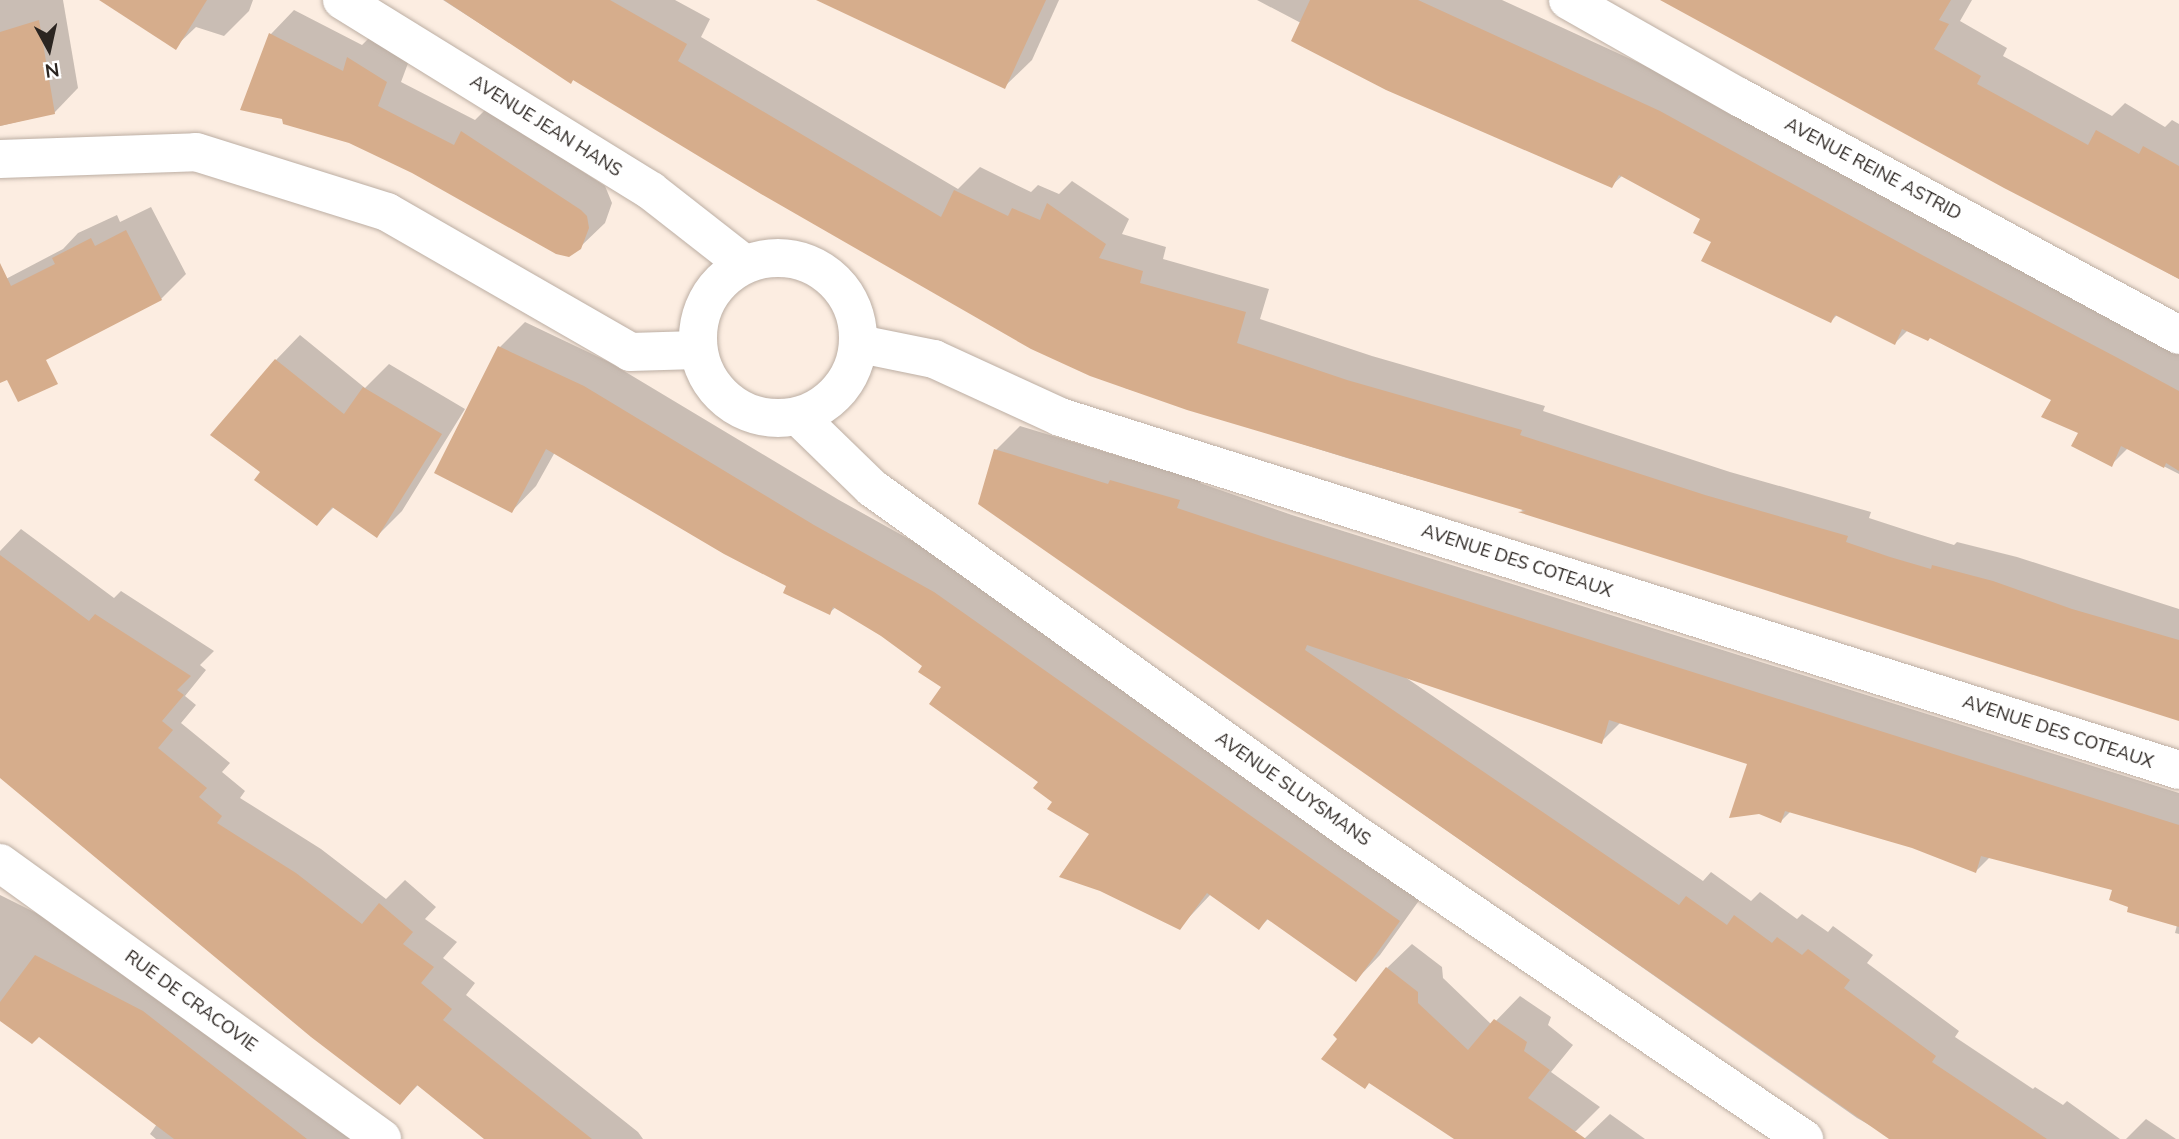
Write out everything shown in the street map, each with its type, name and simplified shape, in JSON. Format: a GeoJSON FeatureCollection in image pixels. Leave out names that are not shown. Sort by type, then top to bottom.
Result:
{"type":"FeatureCollection","features":[{"type":"Feature","properties":{"kind":"street","name":"AVENUE JEAN HANS"},"geometry":{"type":"LineString","coordinates":[[342,0],[651,191],[743,263]]}},
{"type":"Feature","properties":{"kind":"street","name":"AVENUE REINE ASTRID"},"geometry":{"type":"LineString","coordinates":[[1568,0],[1739,97],[2179,335]]}},
{"type":"Feature","properties":{"kind":"street"},"geometry":{"type":"LineString","coordinates":[[0,159],[196,152],[387,212],[629,352],[697,350]]}},
{"type":"Feature","properties":{"kind":"street"},"geometry":{"type":"LineString","coordinates":[[787,256],[833,276],[854,307],[860,344],[853,372],[829,403],[799,417],[755,417],[716,392],[697,350],[699,315],[715,285],[743,263],[787,256]]}},
{"type":"Feature","properties":{"kind":"street","name":"AVENUE DES COTEAUX"},"geometry":{"type":"LineString","coordinates":[[860,344],[934,359],[1060,417],[2179,770]]}},
{"type":"Feature","properties":{"kind":"street","name":"AVENUE SLUYSMANS"},"geometry":{"type":"LineString","coordinates":[[799,417],[883,496],[1351,831],[1804,1139]]}},
{"type":"Feature","properties":{"kind":"street","name":"RUE DE CRACOVIE"},"geometry":{"type":"LineString","coordinates":[[0,863],[382,1139]]}},
{"type":"Feature","properties":{"kind":"building"},"geometry":{"type":"Polygon","coordinates":[[[99,0],[207,0],[176,50],[99,0]]]}},
{"type":"Feature","properties":{"kind":"building"},"geometry":{"type":"Polygon","coordinates":[[[444,0],[610,0],[687,44],[678,61],[941,217],[954,190],[1008,216],[1012,208],[1040,220],[1047,203],[1106,244],[1099,258],[1143,271],[1140,283],[1246,312],[1237,343],[1347,380],[1522,430],[1520,435],[1705,495],[1848,536],[1846,542],[1890,557],[1931,569],[1932,565],[1993,581],[2072,609],[2179,640],[2179,721],[1518,512],[1526,511],[1187,410],[1090,376],[1031,349],[761,194],[573,80],[571,84],[444,0]]]}},
{"type":"Feature","properties":{"kind":"building"},"geometry":{"type":"Polygon","coordinates":[[[816,0],[1046,0],[1005,89],[816,0]]]}},
{"type":"Feature","properties":{"kind":"building"},"geometry":{"type":"Polygon","coordinates":[[[1310,0],[1418,0],[1660,111],[1924,256],[2179,391],[2179,471],[2166,463],[2164,468],[2121,446],[2112,467],[2071,446],[2078,433],[2041,417],[2051,400],[1930,338],[1928,341],[1902,329],[1895,345],[1835,315],[1831,323],[1701,261],[1711,242],[1693,233],[1700,219],[1619,175],[1612,188],[1386,90],[1291,41],[1310,0]]]}},
{"type":"Feature","properties":{"kind":"building"},"geometry":{"type":"Polygon","coordinates":[[[1660,0],[1951,0],[1939,20],[1949,24],[1934,49],[1981,76],[1977,84],[2088,145],[2096,130],[2139,154],[2143,146],[2179,166],[2179,279],[2004,188],[1660,0]]]}},
{"type":"Feature","properties":{"kind":"building"},"geometry":{"type":"Polygon","coordinates":[[[39,20],[55,114],[0,126],[0,32],[39,20]]]}},
{"type":"Feature","properties":{"kind":"building"},"geometry":{"type":"Polygon","coordinates":[[[269,33],[343,71],[347,57],[387,82],[378,106],[454,145],[461,131],[581,210],[587,216],[589,228],[581,249],[569,257],[556,254],[412,173],[349,143],[283,124],[282,119],[240,110],[269,33]]]}},
{"type":"Feature","properties":{"kind":"building"},"geometry":{"type":"Polygon","coordinates":[[[126,230],[162,300],[46,360],[58,384],[18,402],[7,380],[0,383],[0,263],[11,286],[55,264],[52,258],[91,238],[95,246],[126,230]]]}},
{"type":"Feature","properties":{"kind":"building"},"geometry":{"type":"Polygon","coordinates":[[[498,346],[584,386],[814,525],[934,592],[1400,921],[1356,982],[1267,919],[1259,930],[1207,893],[1180,930],[1100,891],[1059,877],[1089,834],[1047,809],[1052,802],[1033,788],[1038,782],[929,704],[941,687],[918,672],[922,666],[881,636],[833,607],[830,615],[783,593],[786,586],[724,554],[546,449],[512,513],[434,473],[498,346]]]}},
{"type":"Feature","properties":{"kind":"building"},"geometry":{"type":"Polygon","coordinates":[[[275,359],[344,414],[363,387],[442,434],[377,538],[332,507],[317,526],[254,480],[260,472],[210,435],[275,359]]]}},
{"type":"Feature","properties":{"kind":"building"},"geometry":{"type":"Polygon","coordinates":[[[994,449],[1108,484],[1110,480],[1180,500],[1177,508],[1267,538],[2179,825],[2179,927],[2127,912],[2128,907],[2109,900],[2112,890],[1981,856],[1976,873],[1912,848],[1785,811],[1781,823],[1759,814],[1729,818],[1747,764],[1609,720],[1602,744],[1307,645],[1305,650],[1679,905],[1686,896],[1727,925],[1734,915],[1772,943],[1777,937],[1802,955],[1808,949],[1850,980],[1844,988],[1936,1056],[1932,1062],[2047,1139],[1889,1139],[978,504],[994,449]]]}},
{"type":"Feature","properties":{"kind":"building"},"geometry":{"type":"Polygon","coordinates":[[[0,555],[89,621],[95,614],[191,676],[177,690],[184,695],[162,721],[173,730],[158,748],[207,788],[199,797],[222,816],[217,823],[296,873],[362,924],[379,903],[413,932],[403,944],[434,967],[421,983],[452,1009],[443,1020],[592,1139],[484,1139],[417,1085],[400,1105],[311,1037],[0,778],[0,555]]]}},
{"type":"Feature","properties":{"kind":"building"},"geometry":{"type":"Polygon","coordinates":[[[35,955],[143,1011],[307,1139],[174,1139],[39,1037],[32,1044],[0,1021],[0,1002],[35,955]]]}},
{"type":"Feature","properties":{"kind":"building"},"geometry":{"type":"Polygon","coordinates":[[[1386,967],[1418,992],[1418,1003],[1468,1050],[1494,1019],[1527,1042],[1524,1051],[1550,1070],[1528,1098],[1586,1139],[1454,1139],[1369,1083],[1365,1089],[1321,1059],[1337,1039],[1333,1035],[1386,967]]]}}]}
